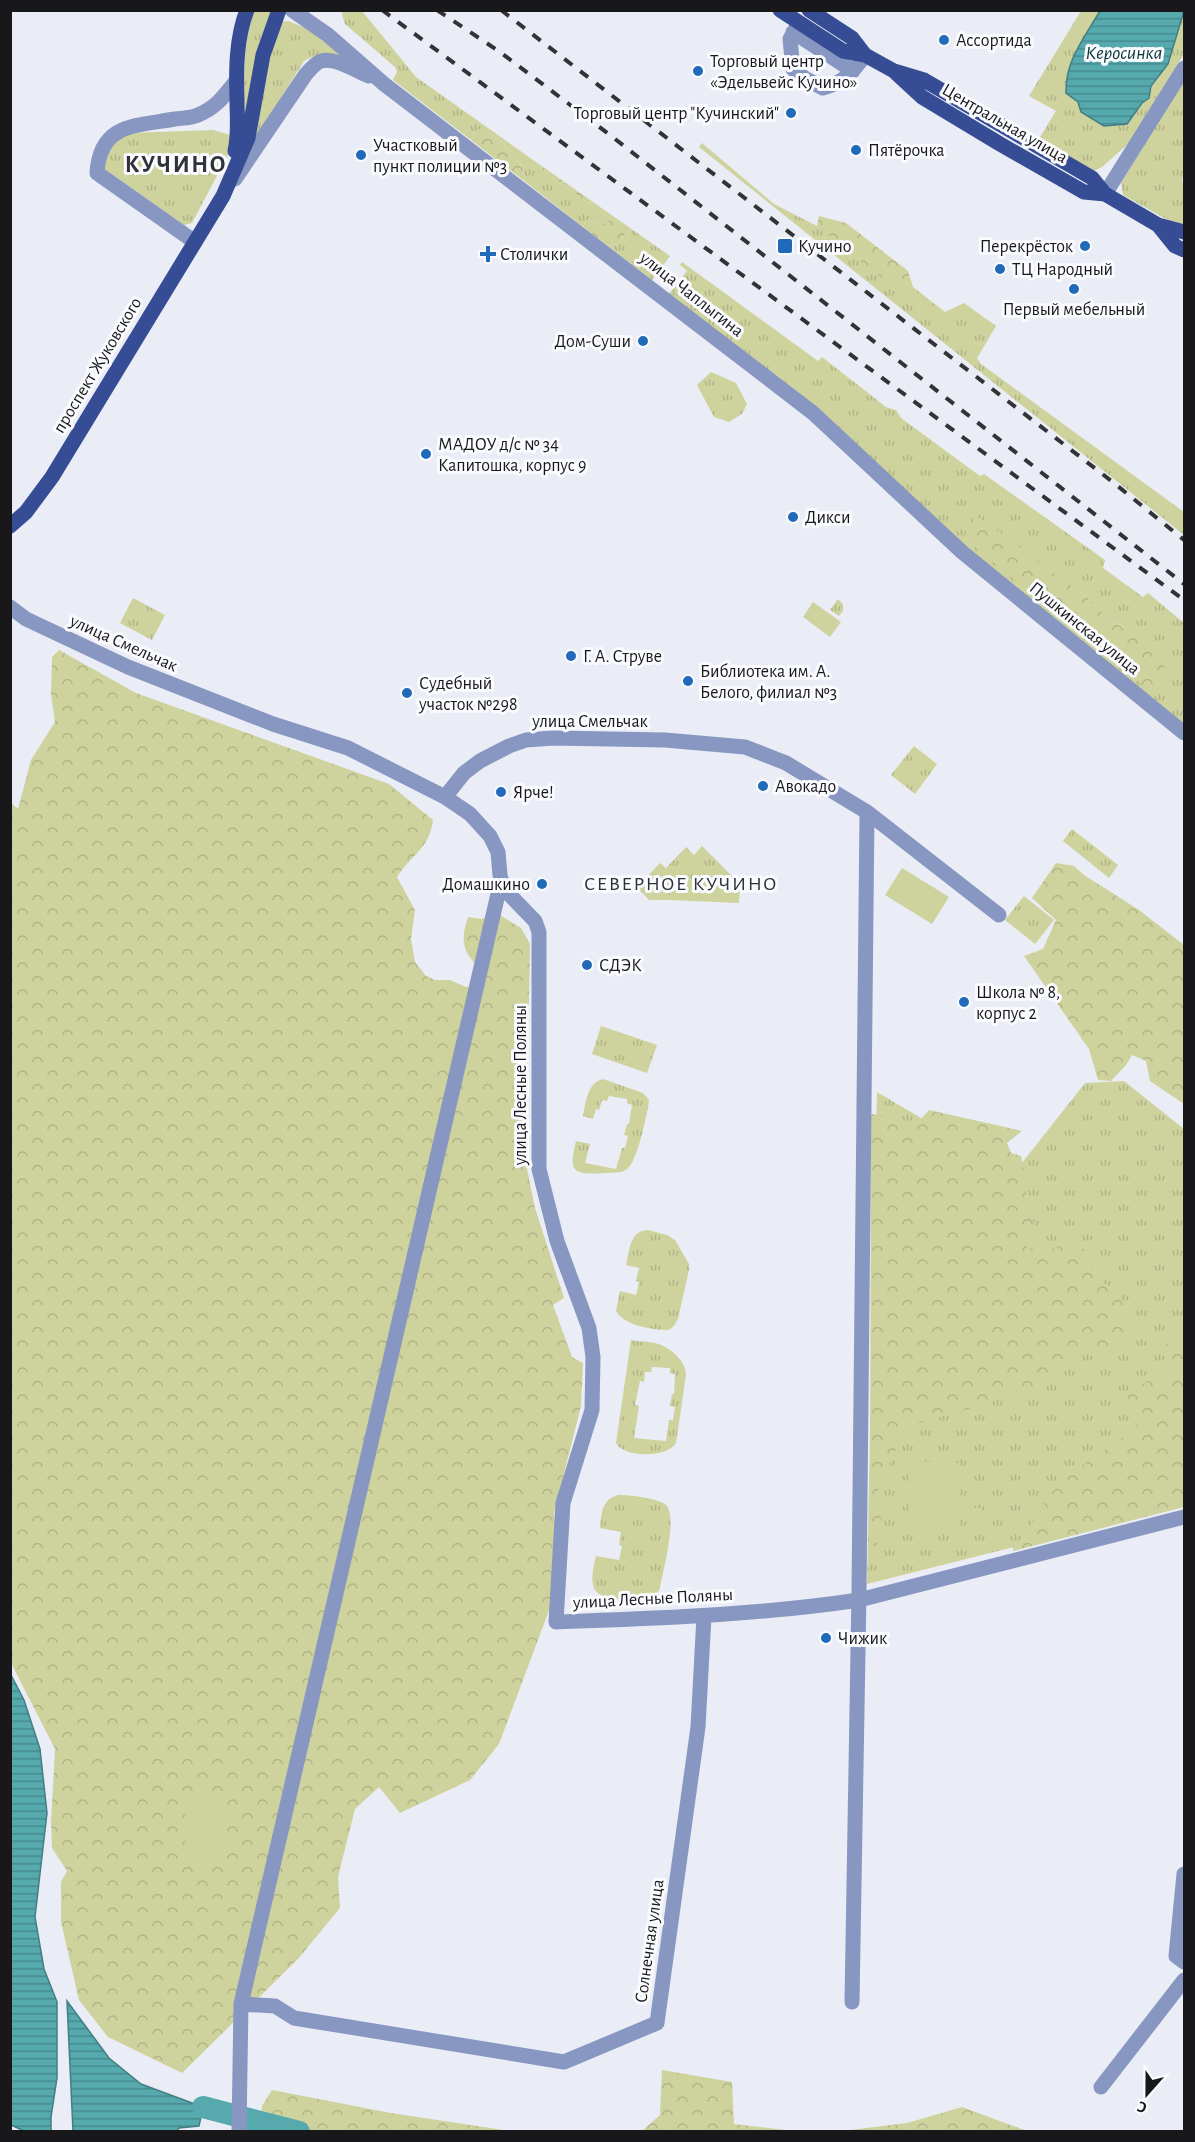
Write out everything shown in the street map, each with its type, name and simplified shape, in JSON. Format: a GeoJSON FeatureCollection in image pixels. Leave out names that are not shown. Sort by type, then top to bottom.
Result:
{"type":"FeatureCollection","features":[{"type":"Feature","properties":{"kind":"main road","name":"проспект Жуковского"},"geometry":{"type":"LineString","coordinates":[[209,218],[232,164],[237,146],[236,81],[240,40],[247,10]]}},
{"type":"Feature","properties":{"kind":"main road","name":"проспект Жуковского"},"geometry":{"type":"LineString","coordinates":[[10,526],[26,512],[52,477],[223,196],[248,138],[263,55],[279,10]]}},
{"type":"Feature","properties":{"kind":"main road","name":"Центральная улица"},"geometry":{"type":"LineString","coordinates":[[780,10],[800,22],[852,38],[865,55],[894,71],[922,97],[1084,192],[1105,194],[1158,225],[1185,232]]}},
{"type":"Feature","properties":{"kind":"main road","name":"Центральная улица"},"geometry":{"type":"LineString","coordinates":[[1158,225],[1175,246],[1185,250]]}},
{"type":"Feature","properties":{"kind":"street","name":"улица Чаплыгина"},"geometry":{"type":"LineString","coordinates":[[292,10],[328,35],[384,84],[813,413],[962,552]]}},
{"type":"Feature","properties":{"kind":"street"},"geometry":{"type":"LineString","coordinates":[[853,71],[800,22],[790,39],[793,69],[823,88],[833,85],[853,71],[865,55]]}},
{"type":"Feature","properties":{"kind":"street","name":"улица Чаплыгина"},"geometry":{"type":"LineString","coordinates":[[223,196],[306,74],[316,64],[328,60],[384,84]]}},
{"type":"Feature","properties":{"kind":"street"},"geometry":{"type":"LineString","coordinates":[[1105,194],[1185,68]]}},
{"type":"Feature","properties":{"kind":"street"},"geometry":{"type":"LineString","coordinates":[[195,242],[97,172],[98,160],[102,146],[121,130],[197,116],[219,103],[236,81]]}},
{"type":"Feature","properties":{"kind":"street","name":"Пушкинская улица"},"geometry":{"type":"LineString","coordinates":[[962,552],[1185,733]]}},
{"type":"Feature","properties":{"kind":"street","name":"улица Смельчак"},"geometry":{"type":"LineString","coordinates":[[10,607],[26,619],[128,667],[273,724],[348,748],[445,797],[464,773],[480,761],[526,740],[553,738],[665,740],[745,747],[815,779],[867,812],[999,915]]}},
{"type":"Feature","properties":{"kind":"street"},"geometry":{"type":"LineString","coordinates":[[239,2132],[241,2004],[501,881],[498,852],[490,836],[470,814],[445,797]]}},
{"type":"Feature","properties":{"kind":"street"},"geometry":{"type":"LineString","coordinates":[[852,2002],[859,1600],[867,812]]}},
{"type":"Feature","properties":{"kind":"street","name":"улица Лесные Поляны"},"geometry":{"type":"LineString","coordinates":[[501,881],[507,893],[535,921],[539,932],[539,1169],[557,1241],[589,1328],[593,1357],[592,1410],[569,1481],[561,1516],[556,1622],[704,1616],[819,1606],[859,1600],[1185,1517]]}},
{"type":"Feature","properties":{"kind":"street","name":"Солнечная улица"},"geometry":{"type":"LineString","coordinates":[[241,2004],[275,2006],[294,2018],[564,2062],[657,2023],[698,1727],[704,1616]]}},
{"type":"Feature","properties":{"kind":"street"},"geometry":{"type":"LineString","coordinates":[[1180,1959],[1185,1874]]}},
{"type":"Feature","properties":{"kind":"street"},"geometry":{"type":"LineString","coordinates":[[1101,2087],[1185,1980]]}},
{"type":"Feature","properties":{"kind":"green space"},"geometry":{"type":"Polygon","coordinates":[[[251,11],[273,11],[245,123],[245,67],[251,11]]]}},
{"type":"Feature","properties":{"kind":"green space"},"geometry":{"type":"Polygon","coordinates":[[[343,11],[362,11],[416,77],[612,219],[602,224],[586,220],[583,227],[523,180],[525,177],[518,161],[501,141],[477,129],[471,140],[393,80],[397,72],[395,67],[345,24],[343,11]]]}},
{"type":"Feature","properties":{"kind":"green space"},"geometry":{"type":"Polygon","coordinates":[[[1081,11],[1184,11],[1184,54],[1128,144],[1102,167],[1094,171],[1037,142],[1056,111],[1029,96],[1081,11]]]}},
{"type":"Feature","properties":{"kind":"green space"},"geometry":{"type":"Polygon","coordinates":[[[288,21],[309,29],[363,69],[341,58],[327,55],[312,57],[304,61],[250,148],[270,51],[280,22],[288,21]]]}},
{"type":"Feature","properties":{"kind":"green space"},"geometry":{"type":"Polygon","coordinates":[[[1184,80],[1182,182],[1184,183],[1184,229],[1123,195],[1121,183],[1184,80]]]}},
{"type":"Feature","properties":{"kind":"green space"},"geometry":{"type":"Polygon","coordinates":[[[477,129],[493,136],[507,147],[522,169],[525,177],[523,180],[471,140],[477,129]]]}},
{"type":"Feature","properties":{"kind":"green space"},"geometry":{"type":"Polygon","coordinates":[[[213,130],[230,135],[230,151],[192,223],[184,225],[103,168],[106,148],[129,133],[213,130]]]}},
{"type":"Feature","properties":{"kind":"green space"},"geometry":{"type":"Polygon","coordinates":[[[702,143],[774,204],[817,226],[934,318],[938,313],[964,303],[996,326],[977,358],[981,364],[1184,512],[1184,535],[699,147],[702,143]]]}},
{"type":"Feature","properties":{"kind":"green space"},"geometry":{"type":"Polygon","coordinates":[[[536,162],[630,228],[617,245],[605,244],[583,227],[586,220],[602,224],[612,219],[546,173],[536,162]]]}},
{"type":"Feature","properties":{"kind":"green space"},"geometry":{"type":"Polygon","coordinates":[[[819,216],[846,223],[908,271],[913,287],[945,312],[939,313],[934,319],[820,229],[817,226],[819,216]]]}},
{"type":"Feature","properties":{"kind":"green space"},"geometry":{"type":"Polygon","coordinates":[[[630,228],[670,256],[652,280],[605,244],[617,245],[630,228]]]}},
{"type":"Feature","properties":{"kind":"green space"},"geometry":{"type":"Polygon","coordinates":[[[682,262],[818,361],[822,357],[886,407],[896,410],[901,418],[980,476],[984,474],[1105,560],[1103,568],[1143,597],[1148,593],[1184,623],[1184,725],[961,543],[669,294],[687,271],[680,265],[682,262]],[[973,514],[1124,670],[1124,627],[1110,620],[1089,599],[973,514]]]}},
{"type":"Feature","properties":{"kind":"green space"},"geometry":{"type":"Polygon","coordinates":[[[711,372],[736,383],[747,404],[742,414],[729,422],[714,417],[697,385],[711,372]]]}},
{"type":"Feature","properties":{"kind":"green space"},"geometry":{"type":"Polygon","coordinates":[[[973,513],[1089,599],[1110,620],[1123,627],[1164,660],[1164,677],[1160,692],[1155,695],[964,538],[973,513]]]}},
{"type":"Feature","properties":{"kind":"green space"},"geometry":{"type":"Polygon","coordinates":[[[133,598],[165,615],[152,640],[120,623],[133,598]]]}},
{"type":"Feature","properties":{"kind":"green space"},"geometry":{"type":"Polygon","coordinates":[[[838,599],[843,604],[843,611],[839,616],[830,610],[838,599]]]}},
{"type":"Feature","properties":{"kind":"green space"},"geometry":{"type":"Polygon","coordinates":[[[813,602],[841,622],[830,637],[803,617],[813,602]]]}},
{"type":"Feature","properties":{"kind":"green space"},"geometry":{"type":"Polygon","coordinates":[[[59,650],[136,693],[389,784],[433,820],[424,845],[397,877],[415,910],[411,939],[415,962],[426,976],[435,980],[450,980],[466,987],[479,985],[483,972],[465,948],[464,934],[468,917],[481,919],[498,914],[521,928],[530,944],[526,1164],[535,1208],[564,1298],[553,1305],[572,1357],[583,1363],[581,1406],[554,1513],[557,1540],[551,1605],[499,1744],[470,1780],[400,1813],[379,1787],[355,1809],[338,1877],[340,1908],[298,1959],[182,2073],[108,2037],[79,2000],[61,1922],[61,1882],[67,1871],[52,1848],[55,1749],[11,1663],[10,802],[18,809],[31,760],[55,722],[51,695],[52,657],[59,650]]]}},
{"type":"Feature","properties":{"kind":"green space"},"geometry":{"type":"Polygon","coordinates":[[[914,746],[937,764],[915,794],[891,775],[914,746]]]}},
{"type":"Feature","properties":{"kind":"green space"},"geometry":{"type":"Polygon","coordinates":[[[1072,829],[1118,865],[1109,878],[1063,841],[1072,829]]]}},
{"type":"Feature","properties":{"kind":"green space"},"geometry":{"type":"Polygon","coordinates":[[[702,846],[740,884],[739,903],[715,902],[715,880],[671,879],[670,900],[649,900],[637,887],[660,863],[666,868],[686,847],[694,855],[702,846]]]}},
{"type":"Feature","properties":{"kind":"green space"},"geometry":{"type":"Polygon","coordinates":[[[1056,863],[1074,866],[1084,875],[1139,910],[1184,945],[1184,1104],[1150,1081],[1146,1061],[1132,1055],[1111,1081],[1098,1080],[1089,1049],[1024,956],[1043,949],[1056,920],[1032,898],[1056,863]]]}},
{"type":"Feature","properties":{"kind":"green space"},"geometry":{"type":"Polygon","coordinates":[[[902,868],[949,897],[932,924],[885,895],[902,868]]]}},
{"type":"Feature","properties":{"kind":"green space"},"geometry":{"type":"Polygon","coordinates":[[[671,879],[715,880],[715,902],[670,900],[671,879]]]}},
{"type":"Feature","properties":{"kind":"green space"},"geometry":{"type":"Polygon","coordinates":[[[1024,896],[1054,920],[1035,944],[1005,920],[1024,896]]]}},
{"type":"Feature","properties":{"kind":"green space"},"geometry":{"type":"Polygon","coordinates":[[[601,1026],[657,1045],[647,1073],[592,1054],[601,1026]]]}},
{"type":"Feature","properties":{"kind":"green space"},"geometry":{"type":"Polygon","coordinates":[[[603,1079],[643,1093],[649,1100],[643,1131],[631,1165],[625,1171],[594,1174],[580,1172],[573,1166],[576,1141],[590,1144],[585,1163],[616,1169],[628,1136],[624,1135],[627,1124],[629,1124],[632,1105],[627,1103],[627,1099],[609,1096],[607,1101],[602,1100],[593,1119],[583,1116],[590,1089],[603,1079]]]}},
{"type":"Feature","properties":{"kind":"green space"},"geometry":{"type":"Polygon","coordinates":[[[1124,1081],[1184,1129],[1184,1504],[867,1584],[877,1092],[1014,1173],[1085,1083],[1124,1081]]]}},
{"type":"Feature","properties":{"kind":"green space"},"geometry":{"type":"Polygon","coordinates":[[[929,1110],[1022,1131],[1007,1143],[1011,1153],[1021,1156],[1028,1211],[1036,1227],[1027,1240],[1027,1248],[1048,1251],[1066,1243],[1084,1249],[1097,1278],[1120,1294],[1128,1320],[1137,1331],[1130,1341],[1118,1343],[1103,1357],[1085,1352],[1072,1357],[1063,1372],[1035,1386],[916,1424],[905,1431],[889,1464],[885,1482],[878,1488],[883,1532],[876,1546],[870,1546],[871,1114],[899,1117],[914,1127],[929,1110]]]}},
{"type":"Feature","properties":{"kind":"green space"},"geometry":{"type":"Polygon","coordinates":[[[648,1230],[667,1235],[675,1240],[689,1264],[678,1319],[669,1330],[632,1324],[616,1311],[620,1291],[636,1295],[639,1268],[626,1265],[634,1238],[642,1231],[648,1230]]]}},
{"type":"Feature","properties":{"kind":"green space"},"geometry":{"type":"Polygon","coordinates":[[[1184,1334],[1184,1507],[1013,1551],[1013,1545],[1025,1533],[1061,1482],[1134,1430],[1139,1420],[1128,1408],[1127,1395],[1155,1376],[1170,1373],[1174,1364],[1164,1347],[1173,1335],[1184,1334]]]}},
{"type":"Feature","properties":{"kind":"green space"},"geometry":{"type":"Polygon","coordinates":[[[631,1340],[666,1347],[681,1361],[686,1375],[676,1443],[671,1448],[655,1454],[636,1454],[621,1448],[616,1443],[631,1340]],[[652,1367],[651,1372],[645,1372],[644,1382],[640,1381],[635,1405],[639,1406],[634,1438],[666,1441],[669,1420],[673,1420],[675,1407],[670,1406],[672,1394],[674,1394],[675,1374],[670,1373],[670,1368],[652,1367]]]}},
{"type":"Feature","properties":{"kind":"green space"},"geometry":{"type":"Polygon","coordinates":[[[908,1461],[960,1463],[960,1527],[909,1528],[908,1461]]]}},
{"type":"Feature","properties":{"kind":"green space"},"geometry":{"type":"Polygon","coordinates":[[[618,1495],[636,1496],[664,1503],[670,1513],[670,1534],[660,1588],[653,1598],[628,1600],[610,1598],[602,1596],[593,1585],[596,1556],[619,1560],[622,1546],[619,1545],[621,1532],[600,1528],[605,1504],[618,1495]]]}},
{"type":"Feature","properties":{"kind":"green space"},"geometry":{"type":"Polygon","coordinates":[[[968,1508],[982,1508],[981,1526],[967,1526],[968,1508]]]}},
{"type":"Feature","properties":{"kind":"green space"},"geometry":{"type":"Polygon","coordinates":[[[186,1793],[225,1794],[223,1865],[185,1865],[186,1793]]]}},
{"type":"Feature","properties":{"kind":"green space"},"geometry":{"type":"Polygon","coordinates":[[[662,2070],[732,2082],[734,2124],[794,2131],[642,2131],[660,2115],[662,2070]]]}},
{"type":"Feature","properties":{"kind":"green space"},"geometry":{"type":"Polygon","coordinates":[[[272,2090],[391,2113],[510,2131],[260,2131],[262,2106],[272,2090]]]}},
{"type":"Feature","properties":{"kind":"green space"},"geometry":{"type":"Polygon","coordinates":[[[962,2107],[1027,2131],[842,2131],[907,2123],[962,2107]]]}},
{"type":"Feature","properties":{"kind":"water","name":"Керосинка"},"geometry":{"type":"Polygon","coordinates":[[[1100,11],[1184,11],[1168,64],[1151,86],[1149,98],[1142,103],[1127,124],[1104,126],[1081,112],[1078,102],[1066,93],[1069,70],[1077,50],[1100,11]]]}},
{"type":"Feature","properties":{"kind":"water"},"geometry":{"type":"Polygon","coordinates":[[[10,1673],[24,1700],[40,1749],[47,1813],[35,1917],[44,1969],[57,2002],[57,2078],[51,2131],[24,2131],[11,2125],[10,1673]]]}},
{"type":"Feature","properties":{"kind":"water"},"geometry":{"type":"Polygon","coordinates":[[[67,2001],[109,2058],[141,2084],[203,2107],[199,2126],[179,2128],[176,2132],[73,2131],[67,2001]]]}},
{"type":"Feature","properties":{"kind":"waterway"},"geometry":{"type":"LineString","coordinates":[[203,2107],[299,2132]]}},
{"type":"Feature","properties":{"kind":"railway"},"geometry":{"type":"LineString","coordinates":[[382,10],[1184,600]]}},
{"type":"Feature","properties":{"kind":"railway"},"geometry":{"type":"LineString","coordinates":[[437,10],[500,52],[610,135],[1184,584]]}},
{"type":"Feature","properties":{"kind":"railway"},"geometry":{"type":"LineString","coordinates":[[501,10],[1114,483],[1184,540]]}},
{"type":"Feature","properties":{"kind":"place","name":"Ассортида"},"geometry":{"type":"Point","coordinates":[944,40]}},
{"type":"Feature","properties":{"kind":"place","name":"Торговый центр «Эдельвейс Кучино»"},"geometry":{"type":"Point","coordinates":[698,71]}},
{"type":"Feature","properties":{"kind":"place","name":"Торговый центр \"Кучинский\""},"geometry":{"type":"Point","coordinates":[791,113]}},
{"type":"Feature","properties":{"kind":"place","name":"Пятёрочка"},"geometry":{"type":"Point","coordinates":[856,150]}},
{"type":"Feature","properties":{"kind":"place","name":"Участковый пункт полиции №3"},"geometry":{"type":"Point","coordinates":[361,155]}},
{"type":"Feature","properties":{"kind":"place","name":"Кучино"},"geometry":{"type":"Point","coordinates":[785,246]}},
{"type":"Feature","properties":{"kind":"place","name":"Перекрёсток"},"geometry":{"type":"Point","coordinates":[1085,246]}},
{"type":"Feature","properties":{"kind":"place","name":"Столички"},"geometry":{"type":"Point","coordinates":[488,254]}},
{"type":"Feature","properties":{"kind":"place","name":"ТЦ Народный"},"geometry":{"type":"Point","coordinates":[1000,269]}},
{"type":"Feature","properties":{"kind":"place","name":"Первый мебельный"},"geometry":{"type":"Point","coordinates":[1074,289]}},
{"type":"Feature","properties":{"kind":"place","name":"Дом-Суши"},"geometry":{"type":"Point","coordinates":[643,341]}},
{"type":"Feature","properties":{"kind":"place","name":"МАДОУ д/с № 34 Капитошка, корпус 9"},"geometry":{"type":"Point","coordinates":[426,454]}},
{"type":"Feature","properties":{"kind":"place","name":"Дикси"},"geometry":{"type":"Point","coordinates":[793,517]}},
{"type":"Feature","properties":{"kind":"place","name":"Г. А. Струве"},"geometry":{"type":"Point","coordinates":[571,656]}},
{"type":"Feature","properties":{"kind":"place","name":"Библиотека им. А. Белого, филиал №3"},"geometry":{"type":"Point","coordinates":[688,681]}},
{"type":"Feature","properties":{"kind":"place","name":"Судебный участок №298"},"geometry":{"type":"Point","coordinates":[407,693]}},
{"type":"Feature","properties":{"kind":"place","name":"Авокадо"},"geometry":{"type":"Point","coordinates":[763,786]}},
{"type":"Feature","properties":{"kind":"place","name":"Ярче!"},"geometry":{"type":"Point","coordinates":[501,792]}},
{"type":"Feature","properties":{"kind":"place","name":"Домашкино"},"geometry":{"type":"Point","coordinates":[542,884]}},
{"type":"Feature","properties":{"kind":"place","name":"СДЭК"},"geometry":{"type":"Point","coordinates":[587,965]}},
{"type":"Feature","properties":{"kind":"place","name":"Школа № 8, корпус 2"},"geometry":{"type":"Point","coordinates":[964,1002]}},
{"type":"Feature","properties":{"kind":"place","name":"Чижик"},"geometry":{"type":"Point","coordinates":[826,1638]}},
{"type":"Feature","properties":{"kind":"district","name":"КУЧИНО"},"geometry":{"type":"Point","coordinates":[176,164]}},
{"type":"Feature","properties":{"kind":"district","name":"СЕВЕРНОЕ КУЧИНО"},"geometry":{"type":"Point","coordinates":[681,883]}}]}
